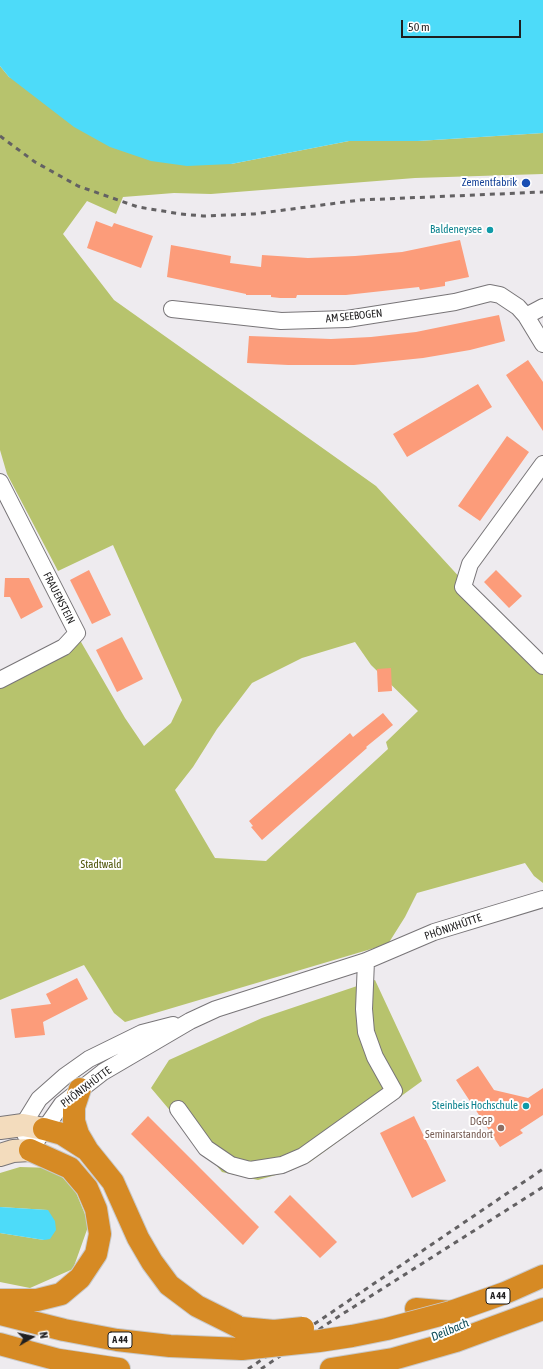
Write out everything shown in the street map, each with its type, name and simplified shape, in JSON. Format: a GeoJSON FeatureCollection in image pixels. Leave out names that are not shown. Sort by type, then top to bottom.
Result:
{"type":"FeatureCollection","features":[{"type":"Feature","properties":{"kind":"highway"},"geometry":{"type":"LineString","coordinates":[[80,1089],[74,1107],[74,1121],[78,1134],[88,1151],[112,1182],[138,1238],[169,1285],[242,1338]]}},
{"type":"Feature","properties":{"kind":"highway"},"geometry":{"type":"LineString","coordinates":[[33,1127],[62,1134],[88,1151]]}},
{"type":"Feature","properties":{"kind":"highway"},"geometry":{"type":"LineString","coordinates":[[0,1300],[37,1300],[61,1294],[80,1278],[96,1254],[100,1234],[96,1209],[86,1188],[70,1168],[30,1150]]}},
{"type":"Feature","properties":{"kind":"highway","name":"A 44"},"geometry":{"type":"LineString","coordinates":[[0,1314],[64,1330],[117,1340],[170,1346],[242,1338],[274,1331],[350,1323],[416,1309],[451,1312],[505,1293],[543,1276]]}},
{"type":"Feature","properties":{"kind":"highway"},"geometry":{"type":"LineString","coordinates":[[331,1369],[385,1364],[456,1341],[543,1309]]}},
{"type":"Feature","properties":{"kind":"highway"},"geometry":{"type":"LineString","coordinates":[[0,1344],[59,1360],[119,1369]]}},
{"type":"Feature","properties":{"kind":"main road"},"geometry":{"type":"LineString","coordinates":[[0,1128],[33,1127]]}},
{"type":"Feature","properties":{"kind":"main road"},"geometry":{"type":"LineString","coordinates":[[0,1155],[13,1151],[30,1150]]}},
{"type":"Feature","properties":{"kind":"street","name":"AM SEEBOGEN"},"geometry":{"type":"LineString","coordinates":[[172,309],[281,321],[347,319],[455,302],[490,293],[500,294],[510,300],[526,316],[543,344]]}},
{"type":"Feature","properties":{"kind":"street"},"geometry":{"type":"LineString","coordinates":[[526,316],[543,307]]}},
{"type":"Feature","properties":{"kind":"street"},"geometry":{"type":"LineString","coordinates":[[543,464],[470,564],[463,587],[543,666]]}},
{"type":"Feature","properties":{"kind":"street","name":"FRAUENSTEIN"},"geometry":{"type":"LineString","coordinates":[[0,482],[76,633],[64,647],[0,680]]}},
{"type":"Feature","properties":{"kind":"street","name":"PHÖNIXHÜTTE"},"geometry":{"type":"LineString","coordinates":[[33,1127],[103,1072],[190,1021],[216,1009],[366,961],[434,932],[543,900]]}},
{"type":"Feature","properties":{"kind":"street"},"geometry":{"type":"LineString","coordinates":[[178,1109],[206,1148],[230,1165],[250,1170],[282,1165],[303,1156],[394,1091],[375,1057],[366,1032],[364,1008],[366,961]]}},
{"type":"Feature","properties":{"kind":"street","name":"PHÖNIXHÜTTE"},"geometry":{"type":"LineString","coordinates":[[30,1150],[39,1099],[65,1076],[89,1059],[142,1033],[190,1021]]}},
{"type":"Feature","properties":{"kind":"green space","name":"Stadtwald"},"geometry":{"type":"Polygon","coordinates":[[[0,66],[9,77],[231,164],[349,141],[418,141],[543,133],[543,174],[415,178],[211,194],[174,193],[123,197],[116,214],[87,201],[63,234],[114,300],[376,486],[474,593],[543,662],[543,883],[534,876],[525,863],[417,893],[405,917],[388,944],[125,1022],[114,1013],[84,965],[0,1000],[0,682],[77,635],[125,718],[144,746],[171,723],[182,700],[113,545],[58,571],[7,474],[0,450],[0,66]],[[355,642],[302,658],[252,683],[217,729],[193,767],[175,790],[215,858],[266,861],[388,749],[386,742],[418,711],[371,665],[355,642]]]}},
{"type":"Feature","properties":{"kind":"green space"},"geometry":{"type":"Polygon","coordinates":[[[375,980],[422,1081],[310,1162],[290,1171],[258,1180],[222,1172],[151,1088],[169,1060],[262,1018],[375,980]]]}},
{"type":"Feature","properties":{"kind":"green space"},"geometry":{"type":"Polygon","coordinates":[[[20,1167],[53,1168],[75,1190],[89,1224],[73,1269],[30,1288],[0,1282],[0,1233],[44,1240],[47,1210],[0,1207],[0,1173],[20,1167]]]}},
{"type":"Feature","properties":{"kind":"water"},"geometry":{"type":"Polygon","coordinates":[[[0,0],[543,0],[543,133],[418,141],[349,141],[231,164],[187,166],[151,161],[110,147],[74,127],[9,77],[0,66],[0,0]]]}},
{"type":"Feature","properties":{"kind":"water"},"geometry":{"type":"Polygon","coordinates":[[[0,1207],[48,1210],[55,1221],[56,1230],[50,1239],[44,1240],[0,1233],[0,1207]]]}},
{"type":"Feature","properties":{"kind":"pier"},"geometry":{"type":"Polygon","coordinates":[[[543,1278],[543,1300],[341,1369],[350,1357],[543,1278]]]}},
{"type":"Feature","properties":{"kind":"building"},"geometry":{"type":"Polygon","coordinates":[[[96,221],[112,227],[114,223],[153,236],[141,268],[87,248],[96,221]]]}},
{"type":"Feature","properties":{"kind":"building"},"geometry":{"type":"Polygon","coordinates":[[[460,240],[469,277],[445,282],[445,286],[420,290],[419,287],[346,295],[297,295],[296,298],[280,298],[271,297],[271,295],[246,295],[167,277],[171,245],[231,256],[230,263],[261,267],[262,255],[308,258],[355,256],[402,252],[460,240]]]}},
{"type":"Feature","properties":{"kind":"building"},"geometry":{"type":"Polygon","coordinates":[[[499,315],[505,341],[470,350],[423,358],[354,365],[288,365],[247,363],[249,336],[331,339],[371,337],[416,332],[499,315]]]}},
{"type":"Feature","properties":{"kind":"building"},"geometry":{"type":"Polygon","coordinates":[[[528,360],[543,382],[543,431],[506,375],[528,360]]]}},
{"type":"Feature","properties":{"kind":"building"},"geometry":{"type":"Polygon","coordinates":[[[478,384],[492,407],[407,457],[393,434],[478,384]]]}},
{"type":"Feature","properties":{"kind":"building"},"geometry":{"type":"Polygon","coordinates":[[[507,436],[529,452],[480,521],[458,506],[507,436]]]}},
{"type":"Feature","properties":{"kind":"building"},"geometry":{"type":"Polygon","coordinates":[[[89,570],[111,615],[92,624],[70,580],[89,570]]]}},
{"type":"Feature","properties":{"kind":"building"},"geometry":{"type":"Polygon","coordinates":[[[496,570],[522,596],[509,608],[484,582],[496,570]]]}},
{"type":"Feature","properties":{"kind":"building"},"geometry":{"type":"Polygon","coordinates":[[[5,578],[29,578],[43,607],[21,619],[10,597],[4,597],[5,578]]]}},
{"type":"Feature","properties":{"kind":"building"},"geometry":{"type":"Polygon","coordinates":[[[122,637],[143,679],[117,692],[96,650],[122,637]]]}},
{"type":"Feature","properties":{"kind":"building"},"geometry":{"type":"Polygon","coordinates":[[[391,668],[392,691],[378,692],[377,669],[391,668]]]}},
{"type":"Feature","properties":{"kind":"building"},"geometry":{"type":"Polygon","coordinates":[[[383,713],[393,725],[366,747],[367,748],[262,840],[251,827],[253,826],[249,821],[350,733],[353,737],[383,713]]]}},
{"type":"Feature","properties":{"kind":"building"},"geometry":{"type":"Polygon","coordinates":[[[77,978],[88,999],[43,1022],[45,1035],[15,1038],[11,1009],[51,1004],[46,994],[77,978]]]}},
{"type":"Feature","properties":{"kind":"building","name":"Steinbeis Hochschule"},"geometry":{"type":"Polygon","coordinates":[[[478,1066],[494,1090],[528,1098],[543,1088],[543,1115],[520,1130],[523,1133],[500,1147],[456,1080],[478,1066]]]}},
{"type":"Feature","properties":{"kind":"building"},"geometry":{"type":"Polygon","coordinates":[[[148,1116],[259,1227],[243,1245],[131,1134],[148,1116]]]}},
{"type":"Feature","properties":{"kind":"building"},"geometry":{"type":"Polygon","coordinates":[[[414,1116],[446,1181],[412,1198],[380,1133],[414,1116]]]}},
{"type":"Feature","properties":{"kind":"building"},"geometry":{"type":"Polygon","coordinates":[[[290,1195],[337,1242],[320,1258],[274,1212],[290,1195]]]}},
{"type":"Feature","properties":{"kind":"railway"},"geometry":{"type":"LineString","coordinates":[[0,136],[35,162],[78,186],[138,207],[181,214],[203,216],[254,214],[360,200],[543,192]]}},
{"type":"Feature","properties":{"kind":"railway"},"geometry":{"type":"LineString","coordinates":[[248,1369],[543,1169]]}},
{"type":"Feature","properties":{"kind":"railway"},"geometry":{"type":"LineString","coordinates":[[261,1369],[333,1320],[543,1187]]}},
{"type":"Feature","properties":{"kind":"place","name":"Zementfabrik"},"geometry":{"type":"Point","coordinates":[526,183]}},
{"type":"Feature","properties":{"kind":"place","name":"Baldeneysee"},"geometry":{"type":"Point","coordinates":[490,230]}},
{"type":"Feature","properties":{"kind":"place","name":"Steinbeis Hochschule"},"geometry":{"type":"Point","coordinates":[526,1106]}},
{"type":"Feature","properties":{"kind":"place","name":"DGGP Seminarstandort"},"geometry":{"type":"Point","coordinates":[501,1128]}},
{"type":"Feature","properties":{"kind":"water label","name":"Deilbach"},"geometry":{"type":"Point","coordinates":[450,1330]}}]}
